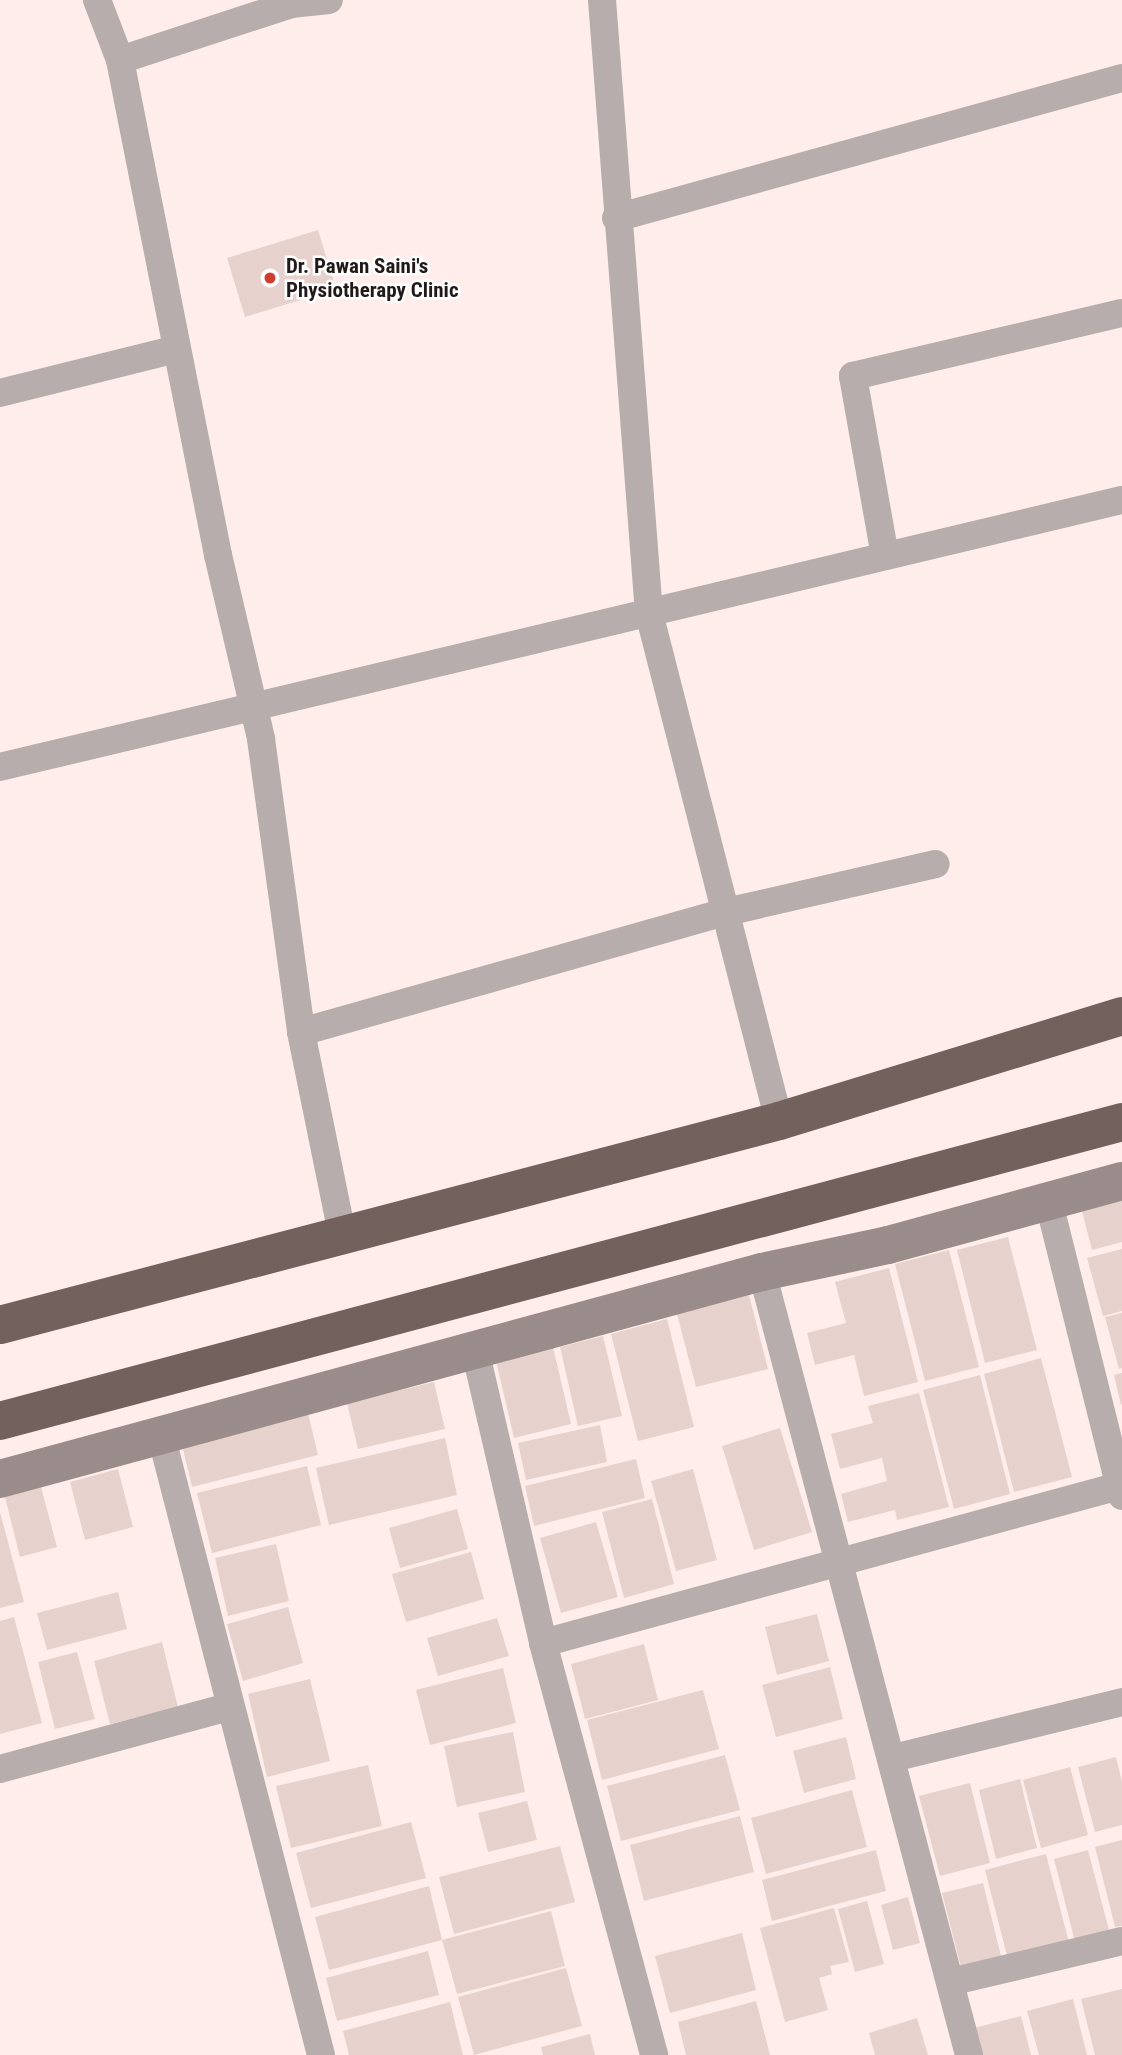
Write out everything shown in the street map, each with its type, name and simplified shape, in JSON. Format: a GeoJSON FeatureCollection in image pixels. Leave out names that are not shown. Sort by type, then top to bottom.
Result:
{"type":"FeatureCollection","features":[{"type":"Feature","properties":{"kind":"highway"},"geometry":{"type":"LineString","coordinates":[[0,1325],[343,1238],[779,1121],[1122,1016]]}},
{"type":"Feature","properties":{"kind":"highway"},"geometry":{"type":"LineString","coordinates":[[0,1421],[1122,1122]]}},
{"type":"Feature","properties":{"kind":"street"},"geometry":{"type":"LineString","coordinates":[[97,0],[120,61],[177,349],[254,708],[301,1032],[343,1238]]}},
{"type":"Feature","properties":{"kind":"street"},"geometry":{"type":"LineString","coordinates":[[120,61],[291,5],[330,0]]}},
{"type":"Feature","properties":{"kind":"street"},"geometry":{"type":"LineString","coordinates":[[602,0],[616,218],[649,613],[779,1121]]}},
{"type":"Feature","properties":{"kind":"street"},"geometry":{"type":"LineString","coordinates":[[616,218],[1122,78]]}},
{"type":"Feature","properties":{"kind":"street"},"geometry":{"type":"LineString","coordinates":[[885,556],[853,376],[1122,313]]}},
{"type":"Feature","properties":{"kind":"street"},"geometry":{"type":"LineString","coordinates":[[0,393],[177,349]]}},
{"type":"Feature","properties":{"kind":"street"},"geometry":{"type":"LineString","coordinates":[[0,767],[1122,500]]}},
{"type":"Feature","properties":{"kind":"street"},"geometry":{"type":"LineString","coordinates":[[301,1032],[726,912],[936,864]]}},
{"type":"Feature","properties":{"kind":"street"},"geometry":{"type":"LineString","coordinates":[[0,1479],[762,1272],[888,1245],[1048,1199],[1122,1181]]}},
{"type":"Feature","properties":{"kind":"street"},"geometry":{"type":"LineString","coordinates":[[543,1643],[842,1560],[1121,1491],[1048,1199]]}},
{"type":"Feature","properties":{"kind":"street"},"geometry":{"type":"LineString","coordinates":[[762,1272],[842,1560],[969,2055]]}},
{"type":"Feature","properties":{"kind":"street"},"geometry":{"type":"LineString","coordinates":[[475,1350],[543,1643],[654,2055]]}},
{"type":"Feature","properties":{"kind":"street"},"geometry":{"type":"LineString","coordinates":[[161,1435],[228,1707],[321,2055]]}},
{"type":"Feature","properties":{"kind":"street"},"geometry":{"type":"LineString","coordinates":[[893,1758],[1122,1702]]}},
{"type":"Feature","properties":{"kind":"street"},"geometry":{"type":"LineString","coordinates":[[0,1769],[228,1707]]}},
{"type":"Feature","properties":{"kind":"street"},"geometry":{"type":"LineString","coordinates":[[950,1982],[1122,1941]]}},
{"type":"Feature","properties":{"kind":"building"},"geometry":{"type":"Polygon","coordinates":[[[318,230],[336,289],[245,317],[227,258],[318,230]]]}},
{"type":"Feature","properties":{"kind":"building"},"geometry":{"type":"Polygon","coordinates":[[[1122,1189],[1122,1242],[1092,1250],[1079,1200],[1122,1189]]]}},
{"type":"Feature","properties":{"kind":"building"},"geometry":{"type":"Polygon","coordinates":[[[1008,1237],[1037,1350],[985,1363],[957,1250],[1008,1237]]]}},
{"type":"Feature","properties":{"kind":"building"},"geometry":{"type":"Polygon","coordinates":[[[1122,1249],[1122,1311],[1103,1316],[1087,1258],[1122,1249]]]}},
{"type":"Feature","properties":{"kind":"building"},"geometry":{"type":"Polygon","coordinates":[[[949,1250],[979,1367],[925,1381],[895,1264],[949,1250]]]}},
{"type":"Feature","properties":{"kind":"building"},"geometry":{"type":"Polygon","coordinates":[[[889,1268],[918,1382],[864,1396],[854,1355],[815,1365],[807,1333],[846,1323],[835,1282],[889,1268]]]}},
{"type":"Feature","properties":{"kind":"building"},"geometry":{"type":"Polygon","coordinates":[[[749,1295],[768,1369],[696,1387],[677,1314],[749,1295]]]}},
{"type":"Feature","properties":{"kind":"building"},"geometry":{"type":"Polygon","coordinates":[[[1122,1313],[1122,1368],[1119,1369],[1105,1317],[1122,1313]]]}},
{"type":"Feature","properties":{"kind":"building"},"geometry":{"type":"Polygon","coordinates":[[[667,1319],[694,1427],[638,1441],[611,1334],[667,1319]]]}},
{"type":"Feature","properties":{"kind":"building"},"geometry":{"type":"Polygon","coordinates":[[[603,1336],[622,1416],[578,1426],[560,1347],[603,1336]]]}},
{"type":"Feature","properties":{"kind":"building"},"geometry":{"type":"Polygon","coordinates":[[[553,1347],[571,1424],[514,1438],[496,1361],[553,1347]]]}},
{"type":"Feature","properties":{"kind":"building"},"geometry":{"type":"Polygon","coordinates":[[[1041,1358],[1072,1477],[1014,1492],[984,1374],[1041,1358]]]}},
{"type":"Feature","properties":{"kind":"building"},"geometry":{"type":"Polygon","coordinates":[[[1122,1373],[1122,1404],[1121,1405],[1114,1375],[1122,1373]]]}},
{"type":"Feature","properties":{"kind":"building"},"geometry":{"type":"Polygon","coordinates":[[[980,1375],[1010,1494],[954,1509],[923,1390],[980,1375]]]}},
{"type":"Feature","properties":{"kind":"building"},"geometry":{"type":"Polygon","coordinates":[[[434,1382],[445,1429],[358,1449],[347,1403],[434,1382]]]}},
{"type":"Feature","properties":{"kind":"building"},"geometry":{"type":"Polygon","coordinates":[[[919,1393],[949,1507],[897,1520],[895,1510],[848,1522],[841,1494],[887,1481],[882,1458],[840,1469],[831,1434],[873,1423],[868,1406],[919,1393]]]}},
{"type":"Feature","properties":{"kind":"building"},"geometry":{"type":"Polygon","coordinates":[[[306,1405],[318,1455],[192,1487],[180,1437],[306,1405]]]}},
{"type":"Feature","properties":{"kind":"building"},"geometry":{"type":"Polygon","coordinates":[[[600,1425],[607,1462],[526,1480],[518,1443],[600,1425]]]}},
{"type":"Feature","properties":{"kind":"building"},"geometry":{"type":"Polygon","coordinates":[[[780,1428],[812,1532],[754,1550],[722,1446],[780,1428]]]}},
{"type":"Feature","properties":{"kind":"building"},"geometry":{"type":"Polygon","coordinates":[[[445,1438],[457,1495],[329,1525],[316,1468],[445,1438]]]}},
{"type":"Feature","properties":{"kind":"building"},"geometry":{"type":"Polygon","coordinates":[[[636,1459],[645,1498],[534,1526],[525,1486],[636,1459]]]}},
{"type":"Feature","properties":{"kind":"building"},"geometry":{"type":"Polygon","coordinates":[[[307,1466],[321,1525],[212,1553],[197,1493],[307,1466]]]}},
{"type":"Feature","properties":{"kind":"building"},"geometry":{"type":"Polygon","coordinates":[[[118,1469],[133,1527],[85,1540],[70,1482],[118,1469]]]}},
{"type":"Feature","properties":{"kind":"building"},"geometry":{"type":"Polygon","coordinates":[[[693,1469],[717,1560],[676,1571],[651,1481],[693,1469]]]}},
{"type":"Feature","properties":{"kind":"building"},"geometry":{"type":"Polygon","coordinates":[[[41,1487],[57,1547],[20,1557],[5,1497],[41,1487]]]}},
{"type":"Feature","properties":{"kind":"building"},"geometry":{"type":"Polygon","coordinates":[[[652,1499],[674,1584],[624,1598],[602,1512],[652,1499]]]}},
{"type":"Feature","properties":{"kind":"building"},"geometry":{"type":"Polygon","coordinates":[[[457,1509],[468,1549],[400,1568],[389,1528],[457,1509]]]}},
{"type":"Feature","properties":{"kind":"building"},"geometry":{"type":"Polygon","coordinates":[[[0,1512],[24,1602],[0,1608],[0,1512]]]}},
{"type":"Feature","properties":{"kind":"building"},"geometry":{"type":"Polygon","coordinates":[[[596,1522],[618,1597],[561,1613],[540,1538],[596,1522]]]}},
{"type":"Feature","properties":{"kind":"building"},"geometry":{"type":"Polygon","coordinates":[[[276,1544],[289,1601],[228,1616],[215,1558],[276,1544]]]}},
{"type":"Feature","properties":{"kind":"building"},"geometry":{"type":"Polygon","coordinates":[[[471,1552],[484,1599],[406,1622],[392,1574],[471,1552]]]}},
{"type":"Feature","properties":{"kind":"building"},"geometry":{"type":"Polygon","coordinates":[[[118,1592],[127,1629],[47,1650],[37,1613],[118,1592]]]}},
{"type":"Feature","properties":{"kind":"building"},"geometry":{"type":"Polygon","coordinates":[[[288,1607],[303,1663],[243,1681],[227,1624],[288,1607]]]}},
{"type":"Feature","properties":{"kind":"building"},"geometry":{"type":"Polygon","coordinates":[[[817,1614],[829,1661],[777,1675],[765,1627],[817,1614]]]}},
{"type":"Feature","properties":{"kind":"building"},"geometry":{"type":"Polygon","coordinates":[[[14,1617],[42,1723],[0,1734],[0,1621],[14,1617]]]}},
{"type":"Feature","properties":{"kind":"building"},"geometry":{"type":"Polygon","coordinates":[[[497,1618],[509,1656],[438,1676],[427,1638],[497,1618]]]}},
{"type":"Feature","properties":{"kind":"building"},"geometry":{"type":"Polygon","coordinates":[[[162,1642],[178,1707],[110,1724],[94,1661],[162,1642]]]}},
{"type":"Feature","properties":{"kind":"building"},"geometry":{"type":"Polygon","coordinates":[[[644,1644],[658,1700],[585,1719],[571,1664],[644,1644]]]}},
{"type":"Feature","properties":{"kind":"building"},"geometry":{"type":"Polygon","coordinates":[[[77,1652],[95,1719],[55,1729],[38,1662],[77,1652]]]}},
{"type":"Feature","properties":{"kind":"building"},"geometry":{"type":"Polygon","coordinates":[[[830,1667],[843,1719],[776,1737],[762,1685],[830,1667]]]}},
{"type":"Feature","properties":{"kind":"building"},"geometry":{"type":"Polygon","coordinates":[[[503,1668],[516,1723],[430,1745],[416,1690],[503,1668]]]}},
{"type":"Feature","properties":{"kind":"building"},"geometry":{"type":"Polygon","coordinates":[[[310,1679],[330,1761],[267,1777],[248,1694],[310,1679]]]}},
{"type":"Feature","properties":{"kind":"building"},"geometry":{"type":"Polygon","coordinates":[[[703,1690],[719,1749],[602,1780],[587,1720],[703,1690]]]}},
{"type":"Feature","properties":{"kind":"building"},"geometry":{"type":"Polygon","coordinates":[[[513,1732],[525,1792],[457,1807],[444,1746],[513,1732]]]}},
{"type":"Feature","properties":{"kind":"building"},"geometry":{"type":"Polygon","coordinates":[[[846,1737],[856,1779],[804,1793],[793,1751],[846,1737]]]}},
{"type":"Feature","properties":{"kind":"building"},"geometry":{"type":"Polygon","coordinates":[[[725,1755],[740,1810],[621,1841],[607,1786],[725,1755]]]}},
{"type":"Feature","properties":{"kind":"building"},"geometry":{"type":"Polygon","coordinates":[[[1116,1757],[1122,1782],[1122,1825],[1095,1832],[1078,1767],[1116,1757]]]}},
{"type":"Feature","properties":{"kind":"building"},"geometry":{"type":"Polygon","coordinates":[[[368,1765],[382,1826],[291,1848],[276,1786],[368,1765]]]}},
{"type":"Feature","properties":{"kind":"building"},"geometry":{"type":"Polygon","coordinates":[[[1070,1767],[1088,1835],[1041,1848],[1023,1780],[1070,1767]]]}},
{"type":"Feature","properties":{"kind":"building"},"geometry":{"type":"Polygon","coordinates":[[[1020,1779],[1037,1848],[996,1859],[979,1790],[1020,1779]]]}},
{"type":"Feature","properties":{"kind":"building"},"geometry":{"type":"Polygon","coordinates":[[[970,1783],[990,1863],[940,1876],[919,1796],[970,1783]]]}},
{"type":"Feature","properties":{"kind":"building"},"geometry":{"type":"Polygon","coordinates":[[[852,1790],[867,1847],[766,1874],[751,1818],[852,1790]]]}},
{"type":"Feature","properties":{"kind":"building"},"geometry":{"type":"Polygon","coordinates":[[[527,1801],[537,1840],[488,1852],[478,1813],[527,1801]]]}},
{"type":"Feature","properties":{"kind":"building"},"geometry":{"type":"Polygon","coordinates":[[[740,1816],[754,1872],[644,1901],[630,1845],[740,1816]]]}},
{"type":"Feature","properties":{"kind":"building"},"geometry":{"type":"Polygon","coordinates":[[[411,1822],[426,1878],[311,1908],[296,1853],[411,1822]]]}},
{"type":"Feature","properties":{"kind":"building"},"geometry":{"type":"Polygon","coordinates":[[[1122,1840],[1122,1926],[1115,1927],[1095,1847],[1122,1840]]]}},
{"type":"Feature","properties":{"kind":"building"},"geometry":{"type":"Polygon","coordinates":[[[560,1846],[575,1902],[454,1934],[439,1877],[560,1846]]]}},
{"type":"Feature","properties":{"kind":"building"},"geometry":{"type":"Polygon","coordinates":[[[876,1850],[886,1891],[772,1921],[762,1880],[876,1850]]]}},
{"type":"Feature","properties":{"kind":"building"},"geometry":{"type":"Polygon","coordinates":[[[1088,1850],[1110,1934],[1075,1942],[1054,1859],[1088,1850]]]}},
{"type":"Feature","properties":{"kind":"building"},"geometry":{"type":"Polygon","coordinates":[[[1046,1854],[1071,1950],[1010,1967],[985,1870],[1046,1854]]]}},
{"type":"Feature","properties":{"kind":"building"},"geometry":{"type":"Polygon","coordinates":[[[983,1883],[1003,1964],[963,1975],[942,1893],[983,1883]]]}},
{"type":"Feature","properties":{"kind":"building"},"geometry":{"type":"Polygon","coordinates":[[[429,1886],[442,1940],[329,1970],[315,1917],[429,1886]]]}},
{"type":"Feature","properties":{"kind":"building"},"geometry":{"type":"Polygon","coordinates":[[[908,1897],[920,1943],[893,1950],[881,1905],[908,1897]]]}},
{"type":"Feature","properties":{"kind":"building"},"geometry":{"type":"Polygon","coordinates":[[[867,1901],[884,1964],[855,1972],[838,1909],[867,1901]]]}},
{"type":"Feature","properties":{"kind":"building"},"geometry":{"type":"Polygon","coordinates":[[[834,1908],[849,1962],[830,1966],[832,1974],[819,1978],[828,2010],[785,2022],[760,1928],[834,1908]]]}},
{"type":"Feature","properties":{"kind":"building"},"geometry":{"type":"Polygon","coordinates":[[[551,1911],[565,1966],[457,1994],[442,1940],[551,1911]]]}},
{"type":"Feature","properties":{"kind":"building"},"geometry":{"type":"Polygon","coordinates":[[[742,1933],[756,1990],[670,2013],[655,1956],[742,1933]]]}},
{"type":"Feature","properties":{"kind":"building"},"geometry":{"type":"Polygon","coordinates":[[[428,1951],[439,1995],[337,2021],[326,1978],[428,1951]]]}},
{"type":"Feature","properties":{"kind":"building"},"geometry":{"type":"Polygon","coordinates":[[[566,1968],[582,2026],[474,2055],[458,1997],[566,1968]]]}},
{"type":"Feature","properties":{"kind":"building"},"geometry":{"type":"Polygon","coordinates":[[[1122,1989],[1122,2055],[1095,2055],[1081,1999],[1122,1989]]]}},
{"type":"Feature","properties":{"kind":"building"},"geometry":{"type":"Polygon","coordinates":[[[1073,1999],[1087,2055],[1039,2055],[1027,2011],[1073,1999]]]}},
{"type":"Feature","properties":{"kind":"building"},"geometry":{"type":"Polygon","coordinates":[[[756,2001],[770,2055],[686,2055],[678,2022],[756,2001]]]}},
{"type":"Feature","properties":{"kind":"building"},"geometry":{"type":"Polygon","coordinates":[[[450,2002],[463,2055],[349,2055],[343,2031],[450,2002]]]}},
{"type":"Feature","properties":{"kind":"building"},"geometry":{"type":"Polygon","coordinates":[[[1021,2016],[1031,2055],[981,2055],[974,2028],[1021,2016]]]}},
{"type":"Feature","properties":{"kind":"building"},"geometry":{"type":"Polygon","coordinates":[[[917,2018],[928,2055],[875,2055],[869,2033],[917,2018]]]}},
{"type":"Feature","properties":{"kind":"building"},"geometry":{"type":"Polygon","coordinates":[[[590,2034],[595,2055],[543,2055],[541,2047],[590,2034]]]}},
{"type":"Feature","properties":{"kind":"place","name":"Dr. Pawan Saini's Physiotherapy Clinic"},"geometry":{"type":"Point","coordinates":[270,278]}}]}
